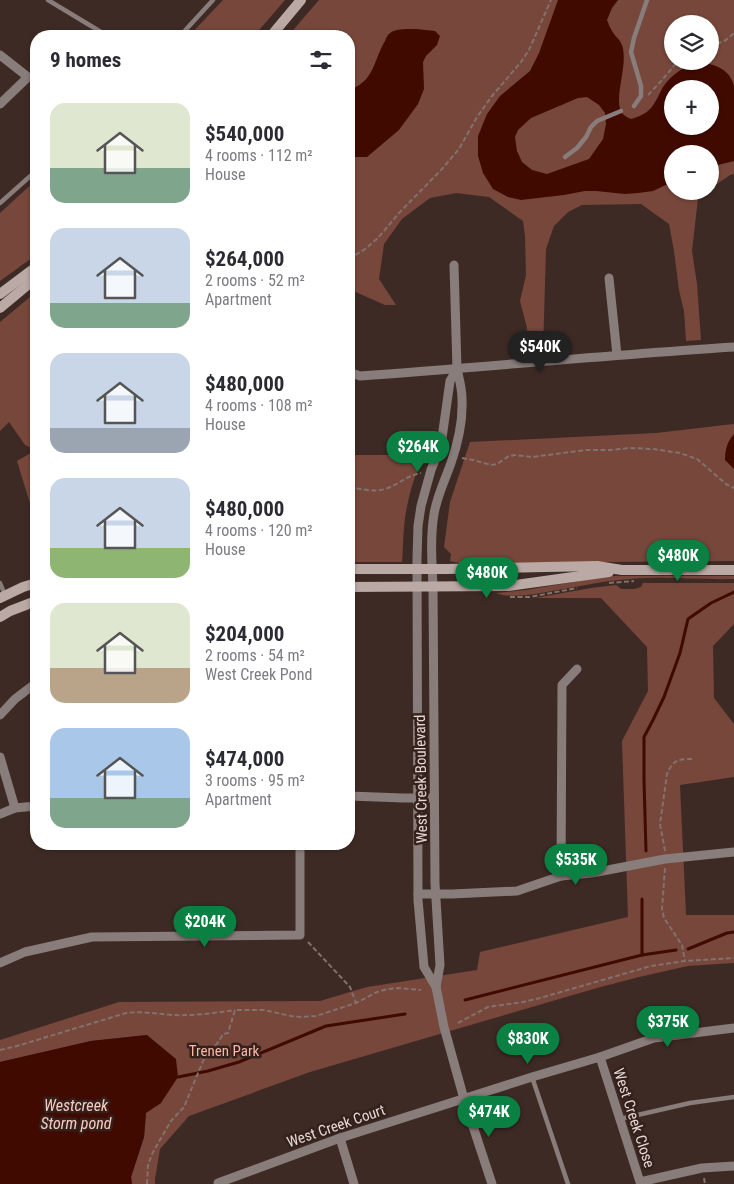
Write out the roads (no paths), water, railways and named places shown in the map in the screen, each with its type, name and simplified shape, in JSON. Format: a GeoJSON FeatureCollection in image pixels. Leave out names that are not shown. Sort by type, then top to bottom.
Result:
{"type":"FeatureCollection","features":[{"type":"Feature","properties":{"kind":"street"},"geometry":{"type":"LineString","coordinates":[[276,30],[301,0]]}},
{"type":"Feature","properties":{"kind":"street"},"geometry":{"type":"LineString","coordinates":[[0,55],[28,77],[0,104]]}},
{"type":"Feature","properties":{"kind":"street"},"geometry":{"type":"LineString","coordinates":[[454,265],[456,369]]}},
{"type":"Feature","properties":{"kind":"street"},"geometry":{"type":"LineString","coordinates":[[0,294],[30,272]]}},
{"type":"Feature","properties":{"kind":"street"},"geometry":{"type":"LineString","coordinates":[[609,278],[617,355]]}},
{"type":"Feature","properties":{"kind":"street"},"geometry":{"type":"LineString","coordinates":[[0,308],[30,283]]}},
{"type":"Feature","properties":{"kind":"street"},"geometry":{"type":"LineString","coordinates":[[355,374],[360,376],[734,347]]}},
{"type":"Feature","properties":{"kind":"street","name":"West Creek Boulevard"},"geometry":{"type":"LineString","coordinates":[[456,369],[450,381],[441,445],[431,470],[418,526],[418,894],[424,968],[436,987],[444,1027],[464,1099],[492,1184]]}},
{"type":"Feature","properties":{"kind":"street","name":"West Creek Boulevard"},"geometry":{"type":"LineString","coordinates":[[436,987],[440,965],[436,894],[433,587],[431,560],[432,532],[437,498],[451,462],[461,421],[462,399],[456,369]]}},
{"type":"Feature","properties":{"kind":"street"},"geometry":{"type":"LineString","coordinates":[[355,569],[597,566],[622,570]]}},
{"type":"Feature","properties":{"kind":"street"},"geometry":{"type":"LineString","coordinates":[[355,587],[508,586],[622,570],[734,570]]}},
{"type":"Feature","properties":{"kind":"street"},"geometry":{"type":"LineString","coordinates":[[10,611],[2,596],[30,585]]}},
{"type":"Feature","properties":{"kind":"street"},"geometry":{"type":"LineString","coordinates":[[0,617],[30,603]]}},
{"type":"Feature","properties":{"kind":"street"},"geometry":{"type":"LineString","coordinates":[[561,876],[562,684],[577,670]]}},
{"type":"Feature","properties":{"kind":"street"},"geometry":{"type":"LineString","coordinates":[[0,714],[30,688]]}},
{"type":"Feature","properties":{"kind":"street"},"geometry":{"type":"LineString","coordinates":[[0,757],[15,808]]}},
{"type":"Feature","properties":{"kind":"street"},"geometry":{"type":"LineString","coordinates":[[355,796],[434,798]]}},
{"type":"Feature","properties":{"kind":"street"},"geometry":{"type":"LineString","coordinates":[[0,814],[15,808],[30,807]]}},
{"type":"Feature","properties":{"kind":"street"},"geometry":{"type":"LineString","coordinates":[[0,963],[25,952],[92,937],[300,935],[300,850]]}},
{"type":"Feature","properties":{"kind":"street"},"geometry":{"type":"LineString","coordinates":[[418,894],[518,891],[561,876],[665,858],[734,852]]}},
{"type":"Feature","properties":{"kind":"street","name":"West Creek Close"},"geometry":{"type":"LineString","coordinates":[[464,1099],[532,1076],[600,1057],[654,1038],[734,1028]]}},
{"type":"Feature","properties":{"kind":"street","name":"West Creek Close"},"geometry":{"type":"LineString","coordinates":[[600,1057],[640,1182],[702,1168],[734,1166]]}},
{"type":"Feature","properties":{"kind":"street","name":"West Creek Court"},"geometry":{"type":"LineString","coordinates":[[218,1183],[340,1138],[464,1099]]}},
{"type":"Feature","properties":{"kind":"street"},"geometry":{"type":"LineString","coordinates":[[340,1138],[354,1184]]}},
{"type":"Feature","properties":{"kind":"lane"},"geometry":{"type":"LineString","coordinates":[[48,0],[98,30]]}},
{"type":"Feature","properties":{"kind":"lane"},"geometry":{"type":"LineString","coordinates":[[186,30],[213,0]]}},
{"type":"Feature","properties":{"kind":"lane"},"geometry":{"type":"LineString","coordinates":[[634,106],[642,96],[642,86],[631,52],[647,0]]}},
{"type":"Feature","properties":{"kind":"lane"},"geometry":{"type":"LineString","coordinates":[[565,157],[577,148],[597,121],[622,111]]}},
{"type":"Feature","properties":{"kind":"lane"},"geometry":{"type":"LineString","coordinates":[[0,203],[30,176]]}},
{"type":"Feature","properties":{"kind":"lane"},"geometry":{"type":"LineString","coordinates":[[0,583],[2,596]]}},
{"type":"Feature","properties":{"kind":"lane"},"geometry":{"type":"LineString","coordinates":[[532,1076],[568,1184]]}},
{"type":"Feature","properties":{"kind":"lane"},"geometry":{"type":"LineString","coordinates":[[620,1119],[690,1103],[734,1097]]}},
{"type":"Feature","properties":{"kind":"water"},"geometry":{"type":"Polygon","coordinates":[[[558,0],[618,0],[607,20],[623,51],[624,61],[619,101],[620,109],[624,115],[631,119],[647,112],[653,106],[664,86],[664,135],[719,135],[719,80],[669,80],[681,70],[719,70],[719,68],[727,73],[734,86],[734,161],[719,165],[719,145],[664,145],[664,186],[653,191],[625,194],[585,191],[521,200],[508,197],[493,189],[483,173],[478,156],[478,136],[487,114],[500,96],[530,71],[539,53],[558,0]],[[587,97],[578,98],[531,118],[518,130],[515,137],[517,151],[522,162],[532,170],[547,174],[589,159],[603,139],[606,124],[605,113],[599,105],[587,97]]]}},
{"type":"Feature","properties":{"kind":"water"},"geometry":{"type":"Polygon","coordinates":[[[405,29],[435,31],[440,36],[437,45],[423,62],[424,89],[418,104],[399,130],[367,157],[355,157],[355,87],[369,76],[389,34],[405,29]]]}},
{"type":"Feature","properties":{"kind":"water"},"geometry":{"type":"Polygon","coordinates":[[[734,434],[734,469],[725,460],[725,453],[734,434]]]}},
{"type":"Feature","properties":{"kind":"water","name":"Westcreek Storm pond"},"geometry":{"type":"Polygon","coordinates":[[[147,1035],[176,1059],[178,1077],[161,1103],[146,1113],[144,1137],[131,1177],[132,1184],[0,1184],[0,1062],[91,1041],[147,1035]]]}},
{"type":"Feature","properties":{"kind":"waterway"},"geometry":{"type":"LineString","coordinates":[[646,851],[644,737],[664,697],[680,653],[688,619],[711,603],[734,592]]}},
{"type":"Feature","properties":{"kind":"waterway"},"geometry":{"type":"LineString","coordinates":[[642,899],[642,955]]}},
{"type":"Feature","properties":{"kind":"waterway"},"geometry":{"type":"LineString","coordinates":[[688,949],[734,932]]}},
{"type":"Feature","properties":{"kind":"waterway"},"geometry":{"type":"LineString","coordinates":[[465,1000],[642,955],[676,950]]}},
{"type":"Feature","properties":{"kind":"waterway"},"geometry":{"type":"LineString","coordinates":[[178,1077],[239,1062],[326,1026],[405,1014]]}},
{"type":"Feature","properties":{"kind":"park label","name":"Trenen Park"},"geometry":{"type":"Point","coordinates":[224,1051]}}]}
